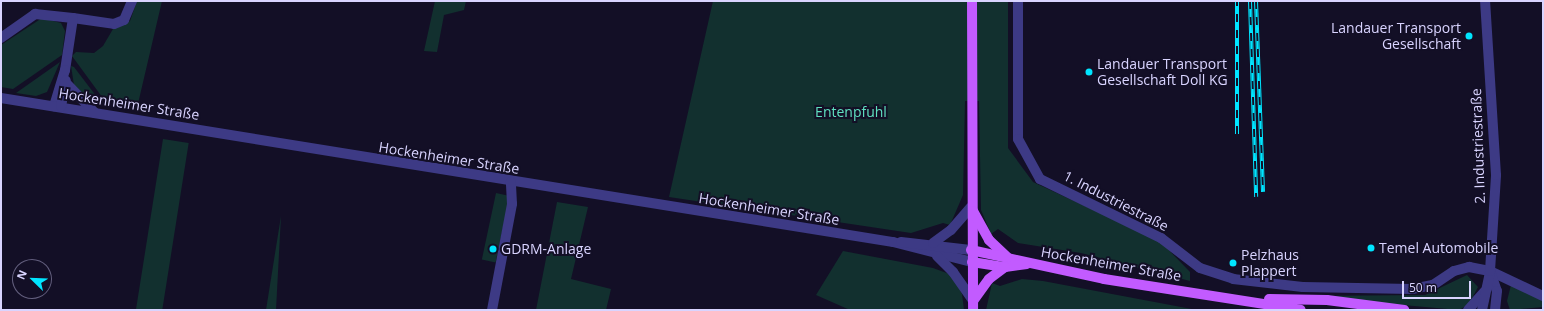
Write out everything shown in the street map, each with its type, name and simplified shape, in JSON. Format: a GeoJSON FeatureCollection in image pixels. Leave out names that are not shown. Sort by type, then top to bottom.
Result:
{"type":"FeatureCollection","features":[{"type":"Feature","properties":{"kind":"main road"},"geometry":{"type":"LineString","coordinates":[[972,1],[971,250],[973,305]]}},
{"type":"Feature","properties":{"kind":"main road"},"geometry":{"type":"LineString","coordinates":[[971,207],[989,240],[1006,262],[989,279],[973,305]]}},
{"type":"Feature","properties":{"kind":"main road","name":"Hockenheimer Straße"},"geometry":{"type":"LineString","coordinates":[[971,250],[1006,262]]}},
{"type":"Feature","properties":{"kind":"main road","name":"Hockenheimer Straße"},"geometry":{"type":"LineString","coordinates":[[972,262],[1031,263],[1185,292],[1237,300]]}},
{"type":"Feature","properties":{"kind":"main road"},"geometry":{"type":"LineString","coordinates":[[1237,300],[1301,310]]}},
{"type":"Feature","properties":{"kind":"main road"},"geometry":{"type":"LineString","coordinates":[[1237,300],[1327,300],[1404,310]]}},
{"type":"Feature","properties":{"kind":"street"},"geometry":{"type":"LineString","coordinates":[[1,38],[35,14],[114,24],[124,20],[131,10],[132,1]]}},
{"type":"Feature","properties":{"kind":"street","name":"1. Industriestraße"},"geometry":{"type":"LineString","coordinates":[[1018,1],[1018,139],[1040,178],[1161,238],[1200,268],[1233,279],[1311,287],[1412,289],[1433,285],[1465,267],[1490,271],[1543,296]]}},
{"type":"Feature","properties":{"kind":"street","name":"2. Industriestraße"},"geometry":{"type":"LineString","coordinates":[[1482,310],[1490,271],[1496,175],[1485,1]]}},
{"type":"Feature","properties":{"kind":"street"},"geometry":{"type":"LineString","coordinates":[[58,107],[73,18]]}},
{"type":"Feature","properties":{"kind":"street"},"geometry":{"type":"LineString","coordinates":[[58,107],[67,84],[65,70]]}},
{"type":"Feature","properties":{"kind":"street"},"geometry":{"type":"LineString","coordinates":[[67,84],[95,113]]}},
{"type":"Feature","properties":{"kind":"street","name":"Hockenheimer Straße"},"geometry":{"type":"LineString","coordinates":[[1,98],[511,182],[893,242],[933,243],[971,250]]}},
{"type":"Feature","properties":{"kind":"street"},"geometry":{"type":"LineString","coordinates":[[492,310],[512,204],[511,182]]}},
{"type":"Feature","properties":{"kind":"street"},"geometry":{"type":"LineString","coordinates":[[933,243],[951,230],[971,207]]}},
{"type":"Feature","properties":{"kind":"street","name":"Hockenheimer Straße"},"geometry":{"type":"LineString","coordinates":[[893,242],[937,256],[972,262]]}},
{"type":"Feature","properties":{"kind":"street"},"geometry":{"type":"LineString","coordinates":[[937,256],[953,272],[973,305]]}},
{"type":"Feature","properties":{"kind":"street"},"geometry":{"type":"LineString","coordinates":[[1490,271],[1497,291],[1495,310]]}},
{"type":"Feature","properties":{"kind":"street"},"geometry":{"type":"LineString","coordinates":[[1468,310],[1486,290]]}},
{"type":"Feature","properties":{"kind":"green space"},"geometry":{"type":"Polygon","coordinates":[[[137,1],[162,1],[137,108],[105,101],[72,56],[76,52],[94,53],[103,46],[113,29],[130,21],[137,1]]]}},
{"type":"Feature","properties":{"kind":"green space"},"geometry":{"type":"Polygon","coordinates":[[[435,1],[466,1],[464,10],[444,15],[437,52],[424,51],[435,1]]]}},
{"type":"Feature","properties":{"kind":"green space","name":"Entenpfuhl"},"geometry":{"type":"Polygon","coordinates":[[[713,1],[1008,1],[1008,148],[1033,182],[1160,241],[1190,272],[1190,281],[1081,253],[1018,243],[998,229],[991,234],[981,210],[979,101],[965,101],[963,195],[950,225],[943,223],[911,233],[669,197],[713,1]]]}},
{"type":"Feature","properties":{"kind":"green space"},"geometry":{"type":"Polygon","coordinates":[[[42,18],[61,23],[65,31],[62,55],[13,89],[1,87],[1,45],[42,18]]]}},
{"type":"Feature","properties":{"kind":"green space"},"geometry":{"type":"Polygon","coordinates":[[[60,62],[47,92],[36,96],[16,93],[60,62]]]}},
{"type":"Feature","properties":{"kind":"green space"},"geometry":{"type":"Polygon","coordinates":[[[71,66],[74,67],[103,105],[85,97],[74,85],[71,66]]]}},
{"type":"Feature","properties":{"kind":"green space"},"geometry":{"type":"Polygon","coordinates":[[[163,139],[189,143],[162,310],[136,310],[163,139]]]}},
{"type":"Feature","properties":{"kind":"green space"},"geometry":{"type":"Polygon","coordinates":[[[496,193],[510,196],[496,262],[482,260],[496,193]]]}},
{"type":"Feature","properties":{"kind":"green space"},"geometry":{"type":"Polygon","coordinates":[[[557,202],[588,207],[571,279],[611,289],[606,310],[536,310],[557,202]]]}},
{"type":"Feature","properties":{"kind":"green space"},"geometry":{"type":"Polygon","coordinates":[[[281,216],[276,310],[266,310],[281,216]]]}},
{"type":"Feature","properties":{"kind":"green space"},"geometry":{"type":"Polygon","coordinates":[[[843,251],[933,268],[952,275],[962,294],[964,310],[850,310],[816,295],[843,251]]]}},
{"type":"Feature","properties":{"kind":"green space"},"geometry":{"type":"Polygon","coordinates":[[[1467,275],[1478,287],[1469,304],[1459,310],[1301,296],[1425,295],[1467,275]]]}},
{"type":"Feature","properties":{"kind":"green space"},"geometry":{"type":"Polygon","coordinates":[[[1022,279],[1043,281],[1197,310],[986,310],[992,283],[1000,286],[1022,279]]]}},
{"type":"Feature","properties":{"kind":"green space"},"geometry":{"type":"Polygon","coordinates":[[[1511,285],[1543,300],[1543,307],[1510,310],[1507,301],[1511,285]]]}},
{"type":"Feature","properties":{"kind":"railway"},"geometry":{"type":"LineString","coordinates":[[1237,1],[1237,134]]}},
{"type":"Feature","properties":{"kind":"railway"},"geometry":{"type":"LineString","coordinates":[[1250,1],[1256,197]]}},
{"type":"Feature","properties":{"kind":"railway"},"geometry":{"type":"LineString","coordinates":[[1256,1],[1263,192]]}},
{"type":"Feature","properties":{"kind":"place","name":"Landauer Transport Gesellschaft"},"geometry":{"type":"Point","coordinates":[1469,36]}},
{"type":"Feature","properties":{"kind":"place","name":"Landauer Transport Gesellschaft Doll KG"},"geometry":{"type":"Point","coordinates":[1089,72]}},
{"type":"Feature","properties":{"kind":"place","name":"Temel Automobile"},"geometry":{"type":"Point","coordinates":[1371,248]}},
{"type":"Feature","properties":{"kind":"place","name":"GDRM-Anlage"},"geometry":{"type":"Point","coordinates":[493,249]}},
{"type":"Feature","properties":{"kind":"place","name":"Pelzhaus Plappert"},"geometry":{"type":"Point","coordinates":[1233,263]}}]}
